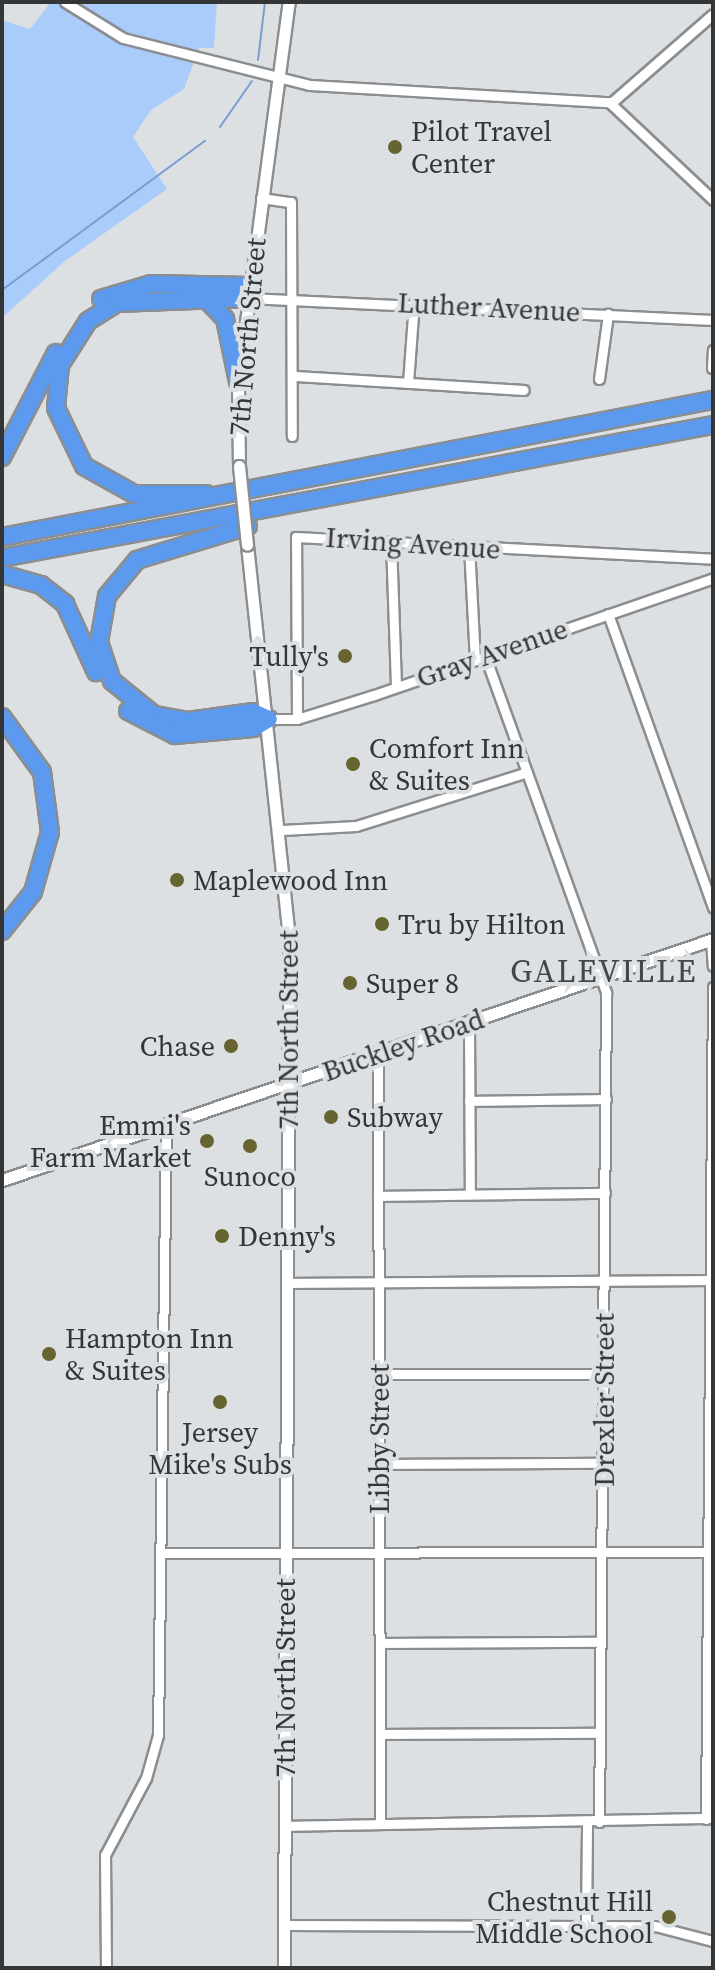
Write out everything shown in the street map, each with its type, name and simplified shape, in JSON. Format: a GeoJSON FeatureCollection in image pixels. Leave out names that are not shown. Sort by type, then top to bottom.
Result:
{"type":"FeatureCollection","features":[{"type":"Feature","properties":{"kind":"highway"},"geometry":{"type":"LineString","coordinates":[[2,457],[62,339],[100,300],[151,284],[248,292]]}},
{"type":"Feature","properties":{"kind":"highway"},"geometry":{"type":"LineString","coordinates":[[248,292],[138,298],[88,321],[60,365],[56,408],[65,438],[99,479],[134,494],[279,489]]}},
{"type":"Feature","properties":{"kind":"highway"},"geometry":{"type":"LineString","coordinates":[[203,296],[225,319],[238,382]]}},
{"type":"Feature","properties":{"kind":"highway"},"geometry":{"type":"LineString","coordinates":[[2,537],[279,489],[713,400]]}},
{"type":"Feature","properties":{"kind":"highway"},"geometry":{"type":"LineString","coordinates":[[2,558],[441,479],[713,425]]}},
{"type":"Feature","properties":{"kind":"highway"},"geometry":{"type":"LineString","coordinates":[[269,719],[253,712],[169,719],[123,694],[99,642],[100,614],[116,580],[169,545],[441,479]]}},
{"type":"Feature","properties":{"kind":"highway"},"geometry":{"type":"LineString","coordinates":[[2,574],[41,585],[65,604],[101,681],[144,723],[182,735],[254,728],[269,719]]}},
{"type":"Feature","properties":{"kind":"highway"},"geometry":{"type":"LineString","coordinates":[[2,717],[42,772],[50,832],[33,892],[2,931]]}},
{"type":"Feature","properties":{"kind":"highway"},"geometry":{"type":"LineString","coordinates":[[2,729],[32,773],[42,829],[33,869],[2,917]]}},
{"type":"Feature","properties":{"kind":"street"},"geometry":{"type":"LineString","coordinates":[[65,2],[123,38],[283,80],[611,103],[713,200]]}},
{"type":"Feature","properties":{"kind":"street","name":"7th North Street"},"geometry":{"type":"LineString","coordinates":[[284,1968],[288,1085],[282,830],[239,466],[238,382],[261,198],[283,80],[289,2]]}},
{"type":"Feature","properties":{"kind":"street"},"geometry":{"type":"LineString","coordinates":[[611,103],[713,14]]}},
{"type":"Feature","properties":{"kind":"street"},"geometry":{"type":"LineString","coordinates":[[261,198],[291,202],[296,376],[292,436]]}},
{"type":"Feature","properties":{"kind":"street","name":"Luther Avenue"},"geometry":{"type":"LineString","coordinates":[[248,292],[713,320]]}},
{"type":"Feature","properties":{"kind":"street"},"geometry":{"type":"LineString","coordinates":[[408,383],[414,302]]}},
{"type":"Feature","properties":{"kind":"street"},"geometry":{"type":"LineString","coordinates":[[599,379],[608,314]]}},
{"type":"Feature","properties":{"kind":"street"},"geometry":{"type":"LineString","coordinates":[[712,368],[713,350]]}},
{"type":"Feature","properties":{"kind":"street"},"geometry":{"type":"LineString","coordinates":[[296,376],[524,390]]}},
{"type":"Feature","properties":{"kind":"street","name":"Irving Avenue"},"geometry":{"type":"LineString","coordinates":[[297,719],[292,542],[301,536],[713,559]]}},
{"type":"Feature","properties":{"kind":"street"},"geometry":{"type":"LineString","coordinates":[[391,542],[396,686]]}},
{"type":"Feature","properties":{"kind":"street","name":"Drexler Street"},"geometry":{"type":"LineString","coordinates":[[469,546],[480,657],[527,772],[601,978],[606,1099],[599,1822]]}},
{"type":"Feature","properties":{"kind":"street","name":"Gray Avenue"},"geometry":{"type":"LineString","coordinates":[[269,719],[297,719],[713,578]]}},
{"type":"Feature","properties":{"kind":"street"},"geometry":{"type":"LineString","coordinates":[[608,614],[713,908]]}},
{"type":"Feature","properties":{"kind":"street"},"geometry":{"type":"LineString","coordinates":[[282,830],[367,823],[527,772]]}},
{"type":"Feature","properties":{"kind":"street"},"geometry":{"type":"LineString","coordinates":[[712,939],[713,966]]}},
{"type":"Feature","properties":{"kind":"street","name":"Buckley Road"},"geometry":{"type":"LineString","coordinates":[[2,1180],[166,1127],[712,939]]}},
{"type":"Feature","properties":{"kind":"street"},"geometry":{"type":"LineString","coordinates":[[285,1826],[710,1819],[707,1552],[711,1488],[713,987]]}},
{"type":"Feature","properties":{"kind":"street"},"geometry":{"type":"LineString","coordinates":[[469,1023],[470,1194]]}},
{"type":"Feature","properties":{"kind":"street","name":"Libby Street"},"geometry":{"type":"LineString","coordinates":[[378,1055],[380,1823]]}},
{"type":"Feature","properties":{"kind":"street"},"geometry":{"type":"LineString","coordinates":[[469,1101],[606,1099]]}},
{"type":"Feature","properties":{"kind":"street"},"geometry":{"type":"LineString","coordinates":[[106,1968],[105,1855],[146,1778],[158,1735],[163,1553],[166,1127]]}},
{"type":"Feature","properties":{"kind":"street"},"geometry":{"type":"LineString","coordinates":[[378,1196],[605,1193]]}},
{"type":"Feature","properties":{"kind":"street"},"geometry":{"type":"LineString","coordinates":[[286,1283],[710,1280]]}},
{"type":"Feature","properties":{"kind":"street"},"geometry":{"type":"LineString","coordinates":[[378,1374],[605,1374]]}},
{"type":"Feature","properties":{"kind":"street"},"geometry":{"type":"LineString","coordinates":[[378,1464],[604,1463]]}},
{"type":"Feature","properties":{"kind":"street"},"geometry":{"type":"LineString","coordinates":[[163,1553],[707,1552]]}},
{"type":"Feature","properties":{"kind":"street"},"geometry":{"type":"LineString","coordinates":[[381,1643],[601,1642]]}},
{"type":"Feature","properties":{"kind":"street"},"geometry":{"type":"LineString","coordinates":[[380,1734],[600,1733]]}},
{"type":"Feature","properties":{"kind":"street"},"geometry":{"type":"LineString","coordinates":[[586,1924],[587,1822]]}},
{"type":"Feature","properties":{"kind":"street"},"geometry":{"type":"LineString","coordinates":[[284,1925],[655,1926],[713,1941]]}},
{"type":"Feature","properties":{"kind":"shaded area"},"geometry":{"type":"Polygon","coordinates":[[[51,2],[217,2],[214,48],[199,48],[184,89],[151,110],[133,137],[167,189],[65,261],[2,318],[2,20],[30,29],[51,2]]]}},
{"type":"Feature","properties":{"kind":"waterway"},"geometry":{"type":"LineString","coordinates":[[258,60],[265,2]]}},
{"type":"Feature","properties":{"kind":"waterway"},"geometry":{"type":"LineString","coordinates":[[220,127],[252,81]]}},
{"type":"Feature","properties":{"kind":"waterway"},"geometry":{"type":"LineString","coordinates":[[2,290],[205,141]]}},
{"type":"Feature","properties":{"kind":"place","name":"Pilot Travel Center"},"geometry":{"type":"Point","coordinates":[395,147]}},
{"type":"Feature","properties":{"kind":"place","name":"Tully's"},"geometry":{"type":"Point","coordinates":[345,656]}},
{"type":"Feature","properties":{"kind":"place","name":"Comfort Inn & Suites"},"geometry":{"type":"Point","coordinates":[353,764]}},
{"type":"Feature","properties":{"kind":"place","name":"Maplewood Inn"},"geometry":{"type":"Point","coordinates":[177,880]}},
{"type":"Feature","properties":{"kind":"place","name":"Tru by Hilton"},"geometry":{"type":"Point","coordinates":[382,924]}},
{"type":"Feature","properties":{"kind":"place","name":"Super 8"},"geometry":{"type":"Point","coordinates":[350,983]}},
{"type":"Feature","properties":{"kind":"place","name":"Chase"},"geometry":{"type":"Point","coordinates":[231,1046]}},
{"type":"Feature","properties":{"kind":"place","name":"Subway"},"geometry":{"type":"Point","coordinates":[331,1117]}},
{"type":"Feature","properties":{"kind":"place","name":"Emmi's Farm Market"},"geometry":{"type":"Point","coordinates":[207,1141]}},
{"type":"Feature","properties":{"kind":"place","name":"Sunoco"},"geometry":{"type":"Point","coordinates":[250,1146]}},
{"type":"Feature","properties":{"kind":"place","name":"Denny's"},"geometry":{"type":"Point","coordinates":[222,1236]}},
{"type":"Feature","properties":{"kind":"place","name":"Hampton Inn & Suites"},"geometry":{"type":"Point","coordinates":[49,1354]}},
{"type":"Feature","properties":{"kind":"place","name":"Jersey Mike's Subs"},"geometry":{"type":"Point","coordinates":[220,1402]}},
{"type":"Feature","properties":{"kind":"place","name":"Chestnut Hill Middle School"},"geometry":{"type":"Point","coordinates":[669,1917]}},
{"type":"Feature","properties":{"kind":"district","name":"GALEVILLE"},"geometry":{"type":"Point","coordinates":[604,971]}}]}
